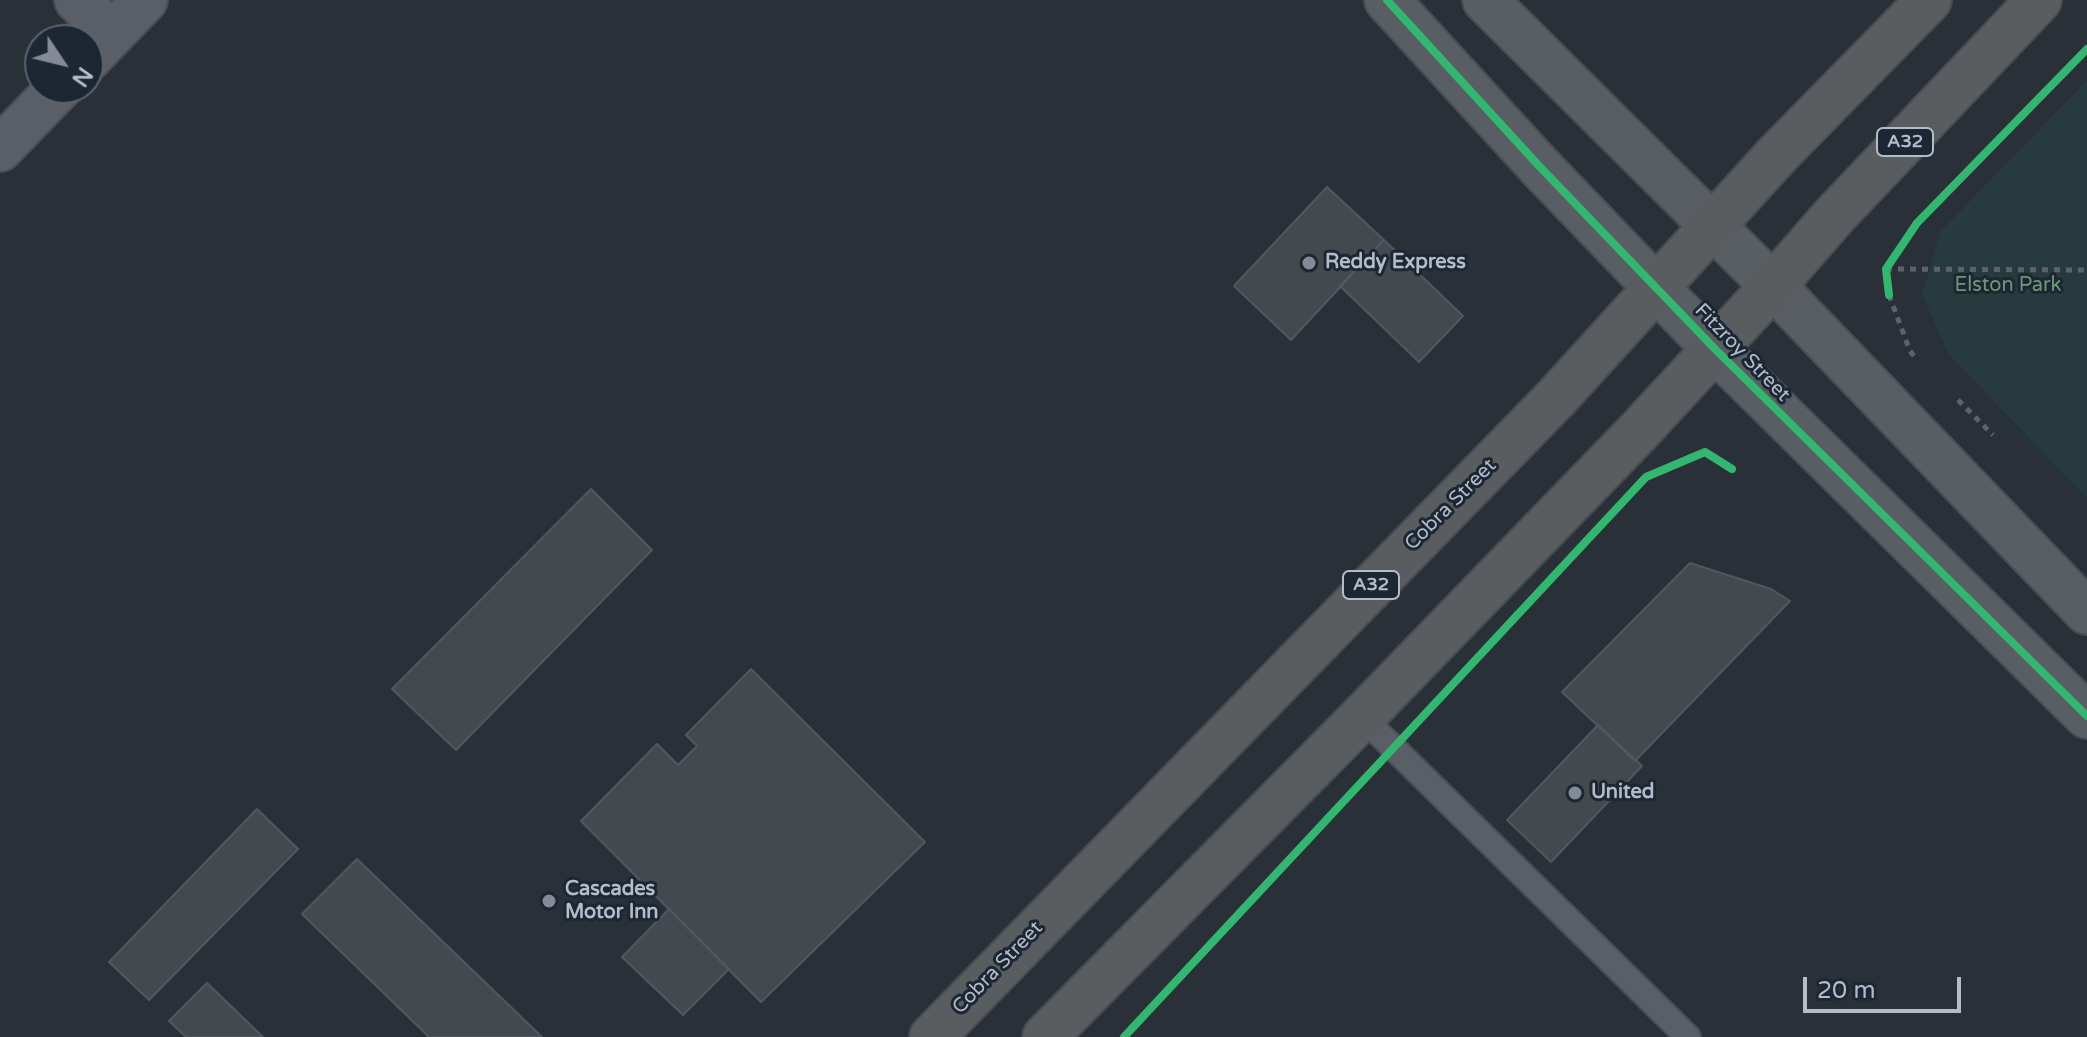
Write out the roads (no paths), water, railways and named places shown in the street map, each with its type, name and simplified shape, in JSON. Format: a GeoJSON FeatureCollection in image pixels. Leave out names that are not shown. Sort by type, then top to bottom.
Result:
{"type":"FeatureCollection","features":[{"type":"Feature","properties":{"kind":"highway","name":"Cobra Street"},"geometry":{"type":"LineString","coordinates":[[932,1037],[1557,397],[1776,156],[1929,0]]}},
{"type":"Feature","properties":{"kind":"highway","name":"A32"},"geometry":{"type":"LineString","coordinates":[[1045,1037],[1362,717],[1715,349],[1834,216],[2039,0]]}},
{"type":"Feature","properties":{"kind":"street"},"geometry":{"type":"LineString","coordinates":[[77,0],[89,24]]}},
{"type":"Feature","properties":{"kind":"street"},"geometry":{"type":"LineString","coordinates":[[104,42],[145,0]]}},
{"type":"Feature","properties":{"kind":"street","name":"Fitzroy Street"},"geometry":{"type":"LineString","coordinates":[[1387,0],[1540,167],[1715,349],[2087,716]]}},
{"type":"Feature","properties":{"kind":"street"},"geometry":{"type":"LineString","coordinates":[[1485,0],[1773,286],[2087,612]]}},
{"type":"Feature","properties":{"kind":"street"},"geometry":{"type":"LineString","coordinates":[[0,149],[44,104]]}},
{"type":"Feature","properties":{"kind":"lane"},"geometry":{"type":"LineString","coordinates":[[1362,717],[1688,1037]]}},
{"type":"Feature","properties":{"kind":"place","name":"Reddy Express"},"geometry":{"type":"Point","coordinates":[1309,263]}},
{"type":"Feature","properties":{"kind":"place","name":"United"},"geometry":{"type":"Point","coordinates":[1575,793]}},
{"type":"Feature","properties":{"kind":"place","name":"Cascades Motor Inn"},"geometry":{"type":"Point","coordinates":[549,901]}},
{"type":"Feature","properties":{"kind":"park label","name":"Elston Park"},"geometry":{"type":"Point","coordinates":[2008,286]}}]}
